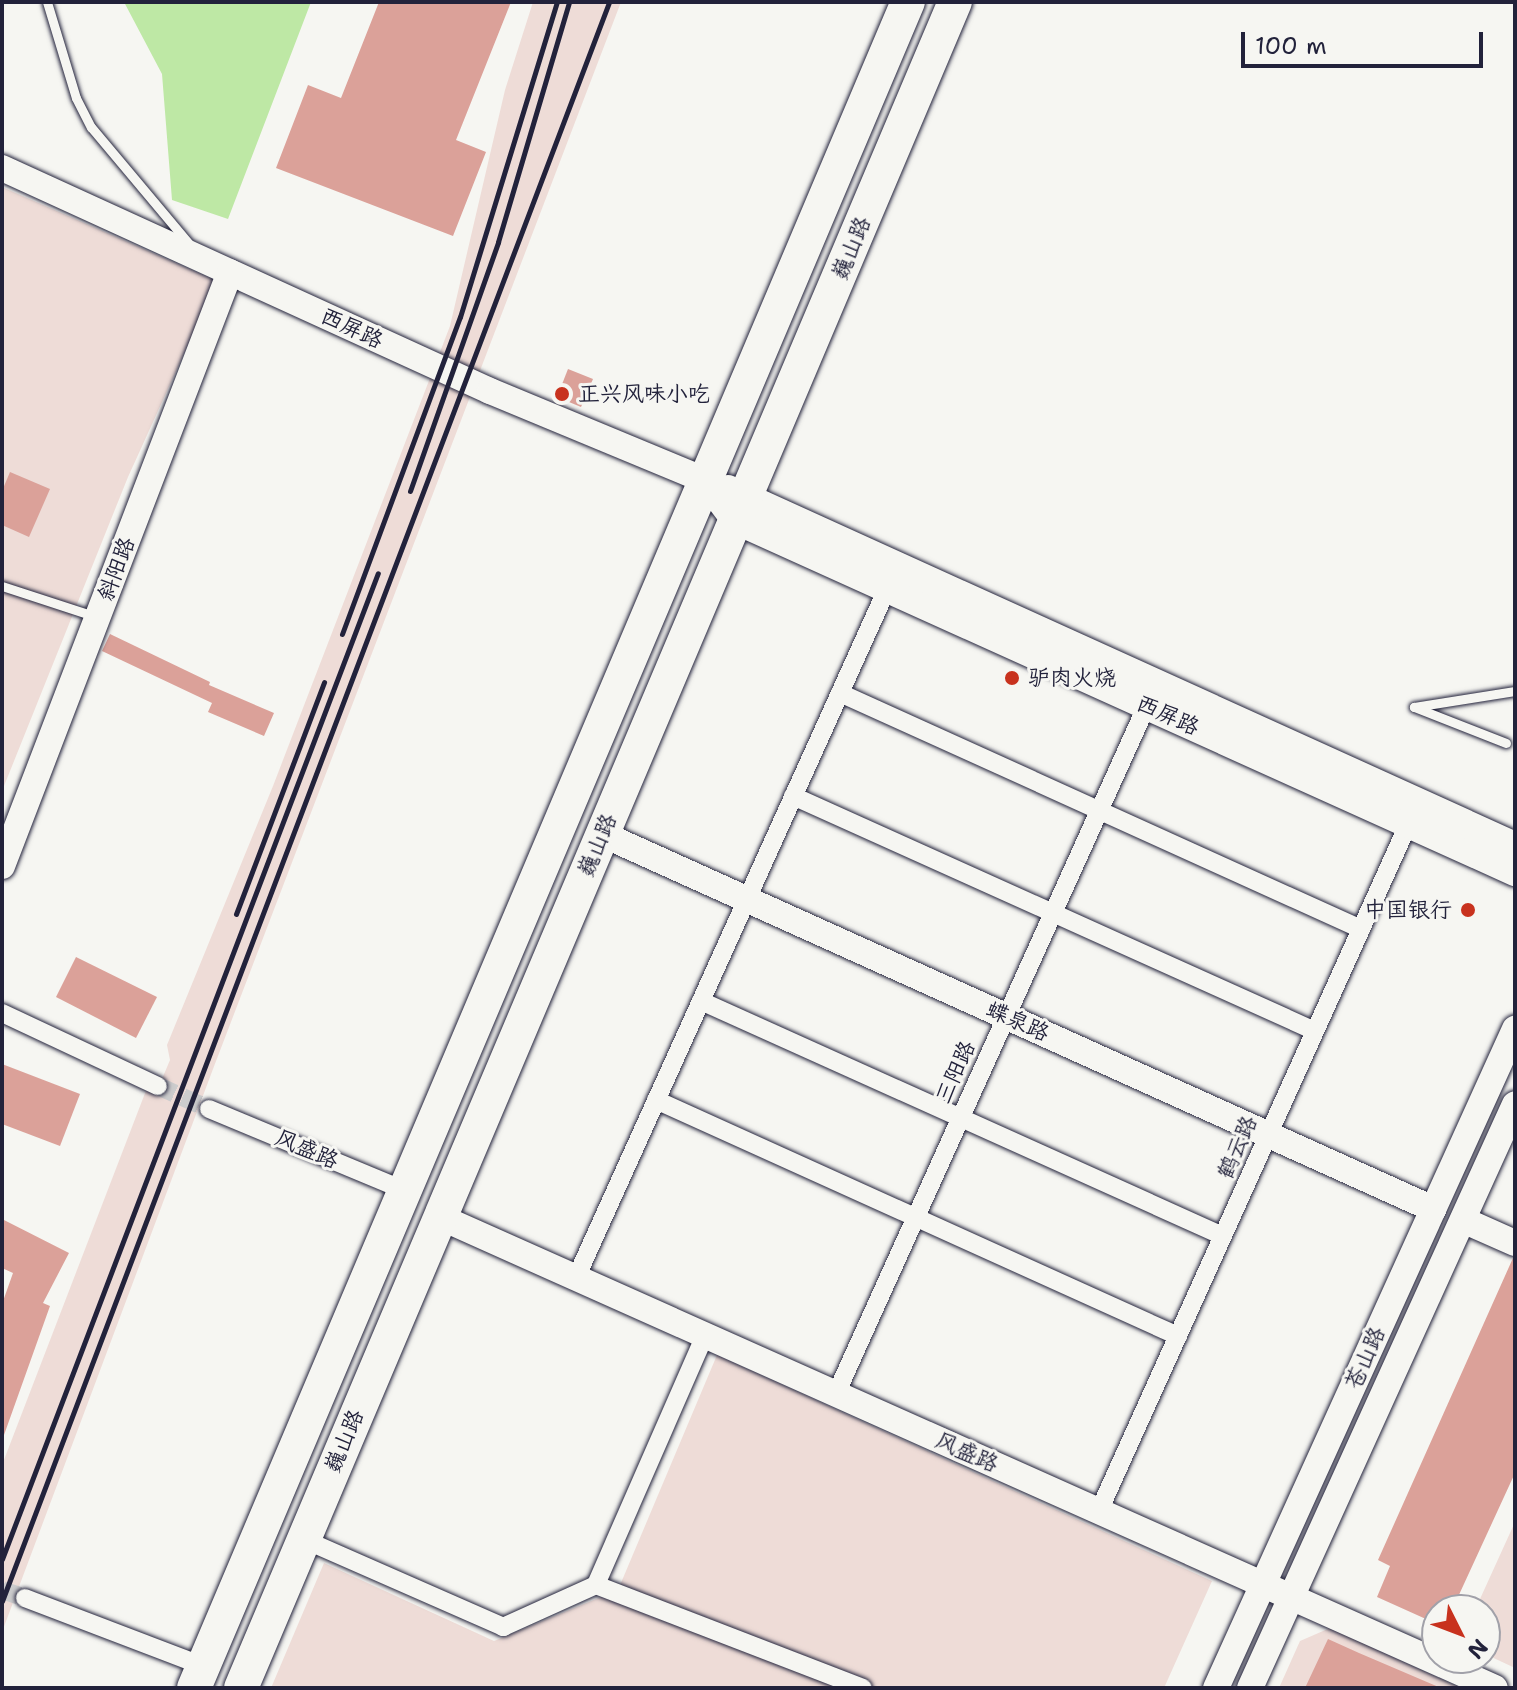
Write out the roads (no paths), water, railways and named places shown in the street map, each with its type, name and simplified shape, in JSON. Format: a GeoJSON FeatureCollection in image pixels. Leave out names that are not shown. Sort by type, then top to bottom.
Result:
{"type":"FeatureCollection","features":[{"type":"Feature","properties":{"kind":"highway","name":"巍山路"},"geometry":{"type":"LineString","coordinates":[[198,1677],[908,2]]}},
{"type":"Feature","properties":{"kind":"highway","name":"巍山路"},"geometry":{"type":"LineString","coordinates":[[242,1685],[955,2]]}},
{"type":"Feature","properties":{"kind":"highway"},"geometry":{"type":"LineString","coordinates":[[404,1190],[440,1217]]}},
{"type":"Feature","properties":{"kind":"highway"},"geometry":{"type":"LineString","coordinates":[[198,1677],[242,1685]]}},
{"type":"Feature","properties":{"kind":"main road","name":"西屏路"},"geometry":{"type":"LineString","coordinates":[[705,480],[741,507],[1414,813],[1515,872]]}},
{"type":"Feature","properties":{"kind":"main road","name":"西屏路"},"geometry":{"type":"LineString","coordinates":[[1414,813],[1515,846]]}},
{"type":"Feature","properties":{"kind":"street","name":"西屏路"},"geometry":{"type":"LineString","coordinates":[[2,168],[490,391],[705,480]]}},
{"type":"Feature","properties":{"kind":"street","name":"斜阳路"},"geometry":{"type":"LineString","coordinates":[[2,866],[230,272]]}},
{"type":"Feature","properties":{"kind":"street"},"geometry":{"type":"LineString","coordinates":[[576,1278],[892,576]]}},
{"type":"Feature","properties":{"kind":"street"},"geometry":{"type":"LineString","coordinates":[[840,693],[1361,929]]}},
{"type":"Feature","properties":{"kind":"street","name":"三阳路"},"geometry":{"type":"LineString","coordinates":[[836,1394],[1152,694]]}},
{"type":"Feature","properties":{"kind":"street"},"geometry":{"type":"LineString","coordinates":[[793,796],[1315,1031]]}},
{"type":"Feature","properties":{"kind":"street","name":"鹤云路"},"geometry":{"type":"LineString","coordinates":[[1099,1511],[1414,813]]}},
{"type":"Feature","properties":{"kind":"street","name":"蝶泉路"},"geometry":{"type":"LineString","coordinates":[[602,834],[1433,1209]]}},
{"type":"Feature","properties":{"kind":"street"},"geometry":{"type":"LineString","coordinates":[[701,1001],[1223,1236]]}},
{"type":"Feature","properties":{"kind":"street"},"geometry":{"type":"LineString","coordinates":[[2,1013],[158,1086]]}},
{"type":"Feature","properties":{"kind":"street","name":"苍山路"},"geometry":{"type":"LineString","coordinates":[[1216,1688],[1515,1029]]}},
{"type":"Feature","properties":{"kind":"street"},"geometry":{"type":"LineString","coordinates":[[656,1100],[1178,1336]]}},
{"type":"Feature","properties":{"kind":"street","name":"苍山路"},"geometry":{"type":"LineString","coordinates":[[1250,1688],[1515,1104]]}},
{"type":"Feature","properties":{"kind":"street","name":"风盛路"},"geometry":{"type":"LineString","coordinates":[[209,1109],[404,1190]]}},
{"type":"Feature","properties":{"kind":"street","name":"风盛路"},"geometry":{"type":"LineString","coordinates":[[440,1217],[1495,1688]]}},
{"type":"Feature","properties":{"kind":"street"},"geometry":{"type":"LineString","coordinates":[[1463,1220],[1515,1243]]}},
{"type":"Feature","properties":{"kind":"street"},"geometry":{"type":"LineString","coordinates":[[303,1539],[503,1627],[596,1585],[705,1335]]}},
{"type":"Feature","properties":{"kind":"street"},"geometry":{"type":"LineString","coordinates":[[596,1585],[863,1688]]}},
{"type":"Feature","properties":{"kind":"street"},"geometry":{"type":"LineString","coordinates":[[25,1598],[198,1677]]}},
{"type":"Feature","properties":{"kind":"lane"},"geometry":{"type":"LineString","coordinates":[[47,2],[85,118],[201,258]]}},
{"type":"Feature","properties":{"kind":"lane"},"geometry":{"type":"LineString","coordinates":[[2,586],[97,617]]}},
{"type":"Feature","properties":{"kind":"lane"},"geometry":{"type":"LineString","coordinates":[[1506,743],[1414,707],[1515,691]]}},
{"type":"Feature","properties":{"kind":"tunnel"},"geometry":{"type":"LineString","coordinates":[[158,1086],[209,1109]]}},
{"type":"Feature","properties":{"kind":"tunnel"},"geometry":{"type":"LineString","coordinates":[[2,1590],[25,1598]]}},
{"type":"Feature","properties":{"kind":"railway"},"geometry":{"type":"LineString","coordinates":[[342,634],[460,317],[557,2]]}},
{"type":"Feature","properties":{"kind":"railway"},"geometry":{"type":"LineString","coordinates":[[410,491],[498,242],[569,2]]}},
{"type":"Feature","properties":{"kind":"railway"},"geometry":{"type":"LineString","coordinates":[[2,1601],[609,2]]}},
{"type":"Feature","properties":{"kind":"railway"},"geometry":{"type":"LineString","coordinates":[[2,1559],[378,573]]}},
{"type":"Feature","properties":{"kind":"railway"},"geometry":{"type":"LineString","coordinates":[[236,914],[324,682]]}},
{"type":"Feature","properties":{"kind":"place","name":"正兴风味小吃"},"geometry":{"type":"Point","coordinates":[562,394]}},
{"type":"Feature","properties":{"kind":"place","name":"驴肉火烧"},"geometry":{"type":"Point","coordinates":[1012,678]}},
{"type":"Feature","properties":{"kind":"place","name":"中国银行"},"geometry":{"type":"Point","coordinates":[1468,910]}}]}
